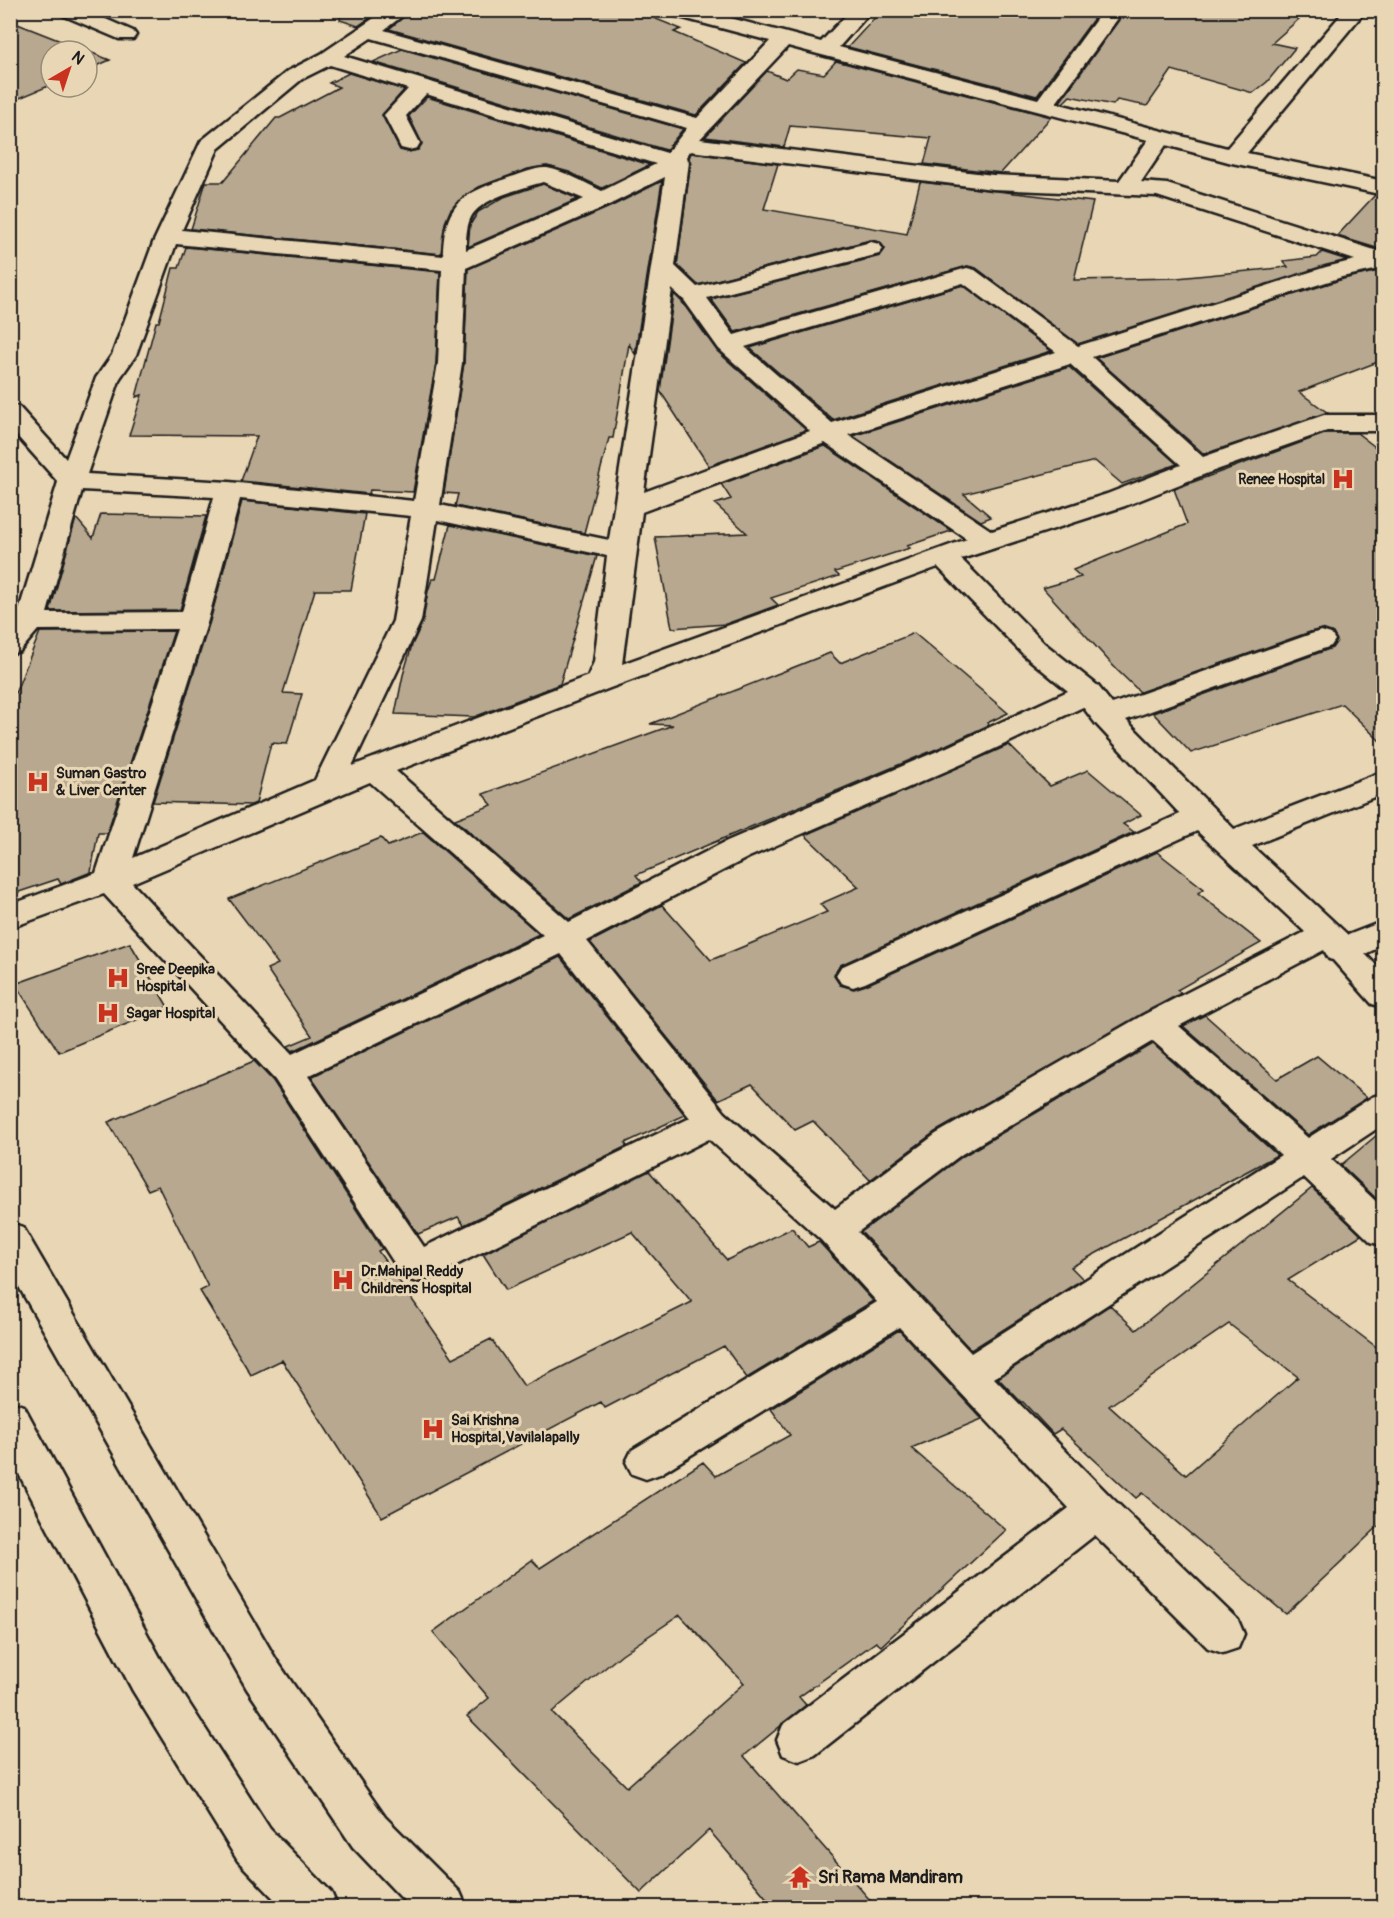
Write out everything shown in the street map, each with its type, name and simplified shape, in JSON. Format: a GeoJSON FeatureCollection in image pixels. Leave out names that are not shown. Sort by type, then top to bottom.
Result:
{"type":"FeatureCollection","features":[{"type":"Feature","properties":{"kind":"main road"},"geometry":{"type":"LineString","coordinates":[[67,10],[126,35]]}},
{"type":"Feature","properties":{"kind":"main road"},"geometry":{"type":"LineString","coordinates":[[10,645],[30,622],[71,481],[108,378],[124,355],[168,236],[209,146],[295,75],[328,58],[400,10]]}},
{"type":"Feature","properties":{"kind":"main road"},"geometry":{"type":"LineString","coordinates":[[675,10],[1232,156],[1383,188]]}},
{"type":"Feature","properties":{"kind":"main road"},"geometry":{"type":"LineString","coordinates":[[825,50],[862,10]]}},
{"type":"Feature","properties":{"kind":"main road"},"geometry":{"type":"LineString","coordinates":[[1043,106],[1114,10]]}},
{"type":"Feature","properties":{"kind":"main road"},"geometry":{"type":"LineString","coordinates":[[1232,156],[1356,10]]}},
{"type":"Feature","properties":{"kind":"main road"},"geometry":{"type":"LineString","coordinates":[[367,31],[702,126]]}},
{"type":"Feature","properties":{"kind":"main road"},"geometry":{"type":"LineString","coordinates":[[168,236],[454,264],[603,199],[678,156],[702,126],[783,39]]}},
{"type":"Feature","properties":{"kind":"main road"},"geometry":{"type":"LineString","coordinates":[[328,58],[422,87],[678,156],[993,182],[1159,189],[1383,261]]}},
{"type":"Feature","properties":{"kind":"main road"},"geometry":{"type":"LineString","coordinates":[[409,143],[395,115],[422,87]]}},
{"type":"Feature","properties":{"kind":"main road"},"geometry":{"type":"LineString","coordinates":[[1125,188],[1161,137]]}},
{"type":"Feature","properties":{"kind":"main road"},"geometry":{"type":"LineString","coordinates":[[600,682],[608,662],[621,551],[678,156]]}},
{"type":"Feature","properties":{"kind":"main road"},"geometry":{"type":"LineString","coordinates":[[327,788],[407,621],[450,363],[458,219],[464,208],[475,199],[544,174],[603,199]]}},
{"type":"Feature","properties":{"kind":"main road"},"geometry":{"type":"LineString","coordinates":[[692,295],[871,249]]}},
{"type":"Feature","properties":{"kind":"main road"},"geometry":{"type":"LineString","coordinates":[[629,507],[828,433],[1334,272],[1383,261]]}},
{"type":"Feature","properties":{"kind":"main road"},"geometry":{"type":"LineString","coordinates":[[663,267],[692,295],[728,344],[828,433],[988,541]]}},
{"type":"Feature","properties":{"kind":"main road"},"geometry":{"type":"LineString","coordinates":[[728,344],[968,275],[1075,355],[1199,467]]}},
{"type":"Feature","properties":{"kind":"main road"},"geometry":{"type":"LineString","coordinates":[[10,917],[110,879],[327,788],[600,682],[943,556],[1116,500],[1199,467],[1364,408],[1383,398]]}},
{"type":"Feature","properties":{"kind":"main road"},"geometry":{"type":"LineString","coordinates":[[10,412],[71,481],[228,490],[427,510],[621,551]]}},
{"type":"Feature","properties":{"kind":"main road"},"geometry":{"type":"LineString","coordinates":[[1324,423],[1383,423]]}},
{"type":"Feature","properties":{"kind":"main road"},"geometry":{"type":"LineString","coordinates":[[110,879],[194,620],[228,490]]}},
{"type":"Feature","properties":{"kind":"main road"},"geometry":{"type":"LineString","coordinates":[[943,556],[1034,649],[1097,705],[1201,817],[1335,943],[1383,994]]}},
{"type":"Feature","properties":{"kind":"main road"},"geometry":{"type":"LineString","coordinates":[[30,622],[194,620]]}},
{"type":"Feature","properties":{"kind":"main road"},"geometry":{"type":"LineString","coordinates":[[287,1071],[566,938],[738,849],[958,754],[1097,705],[1321,640]]}},
{"type":"Feature","properties":{"kind":"main road"},"geometry":{"type":"LineString","coordinates":[[376,770],[566,938],[713,1122],[834,1230],[967,1375],[1097,1510],[1223,1634]]}},
{"type":"Feature","properties":{"kind":"main road"},"geometry":{"type":"LineString","coordinates":[[1229,843],[1383,781]]}},
{"type":"Feature","properties":{"kind":"main road"},"geometry":{"type":"LineString","coordinates":[[853,975],[1201,817]]}},
{"type":"Feature","properties":{"kind":"main road"},"geometry":{"type":"LineString","coordinates":[[110,879],[287,1071],[417,1267],[713,1122]]}},
{"type":"Feature","properties":{"kind":"main road"},"geometry":{"type":"LineString","coordinates":[[834,1230],[949,1144],[1155,1024],[1335,943],[1383,932]]}},
{"type":"Feature","properties":{"kind":"main road"},"geometry":{"type":"LineString","coordinates":[[1155,1024],[1305,1156],[1383,1232]]}},
{"type":"Feature","properties":{"kind":"main road"},"geometry":{"type":"LineString","coordinates":[[967,1375],[1121,1278],[1383,1106]]}},
{"type":"Feature","properties":{"kind":"main road"},"geometry":{"type":"LineString","coordinates":[[10,1237],[262,1675],[369,1832],[444,1908]]}},
{"type":"Feature","properties":{"kind":"main road"},"geometry":{"type":"LineString","coordinates":[[646,1462],[902,1306]]}},
{"type":"Feature","properties":{"kind":"main road"},"geometry":{"type":"LineString","coordinates":[[10,1418],[148,1677],[254,1845],[315,1908]]}},
{"type":"Feature","properties":{"kind":"main road"},"geometry":{"type":"LineString","coordinates":[[799,1740],[1097,1510]]}},
{"type":"Feature","properties":{"kind":"building"},"geometry":{"type":"Polygon","coordinates":[[[341,10],[381,10],[358,26],[340,20],[341,10]]]}},
{"type":"Feature","properties":{"kind":"building"},"geometry":{"type":"Polygon","coordinates":[[[412,10],[634,10],[681,29],[674,32],[746,63],[696,115],[389,29],[412,10]]]}},
{"type":"Feature","properties":{"kind":"building"},"geometry":{"type":"Polygon","coordinates":[[[882,10],[1100,10],[1037,96],[848,47],[882,10]]]}},
{"type":"Feature","properties":{"kind":"building"},"geometry":{"type":"Polygon","coordinates":[[[1126,10],[1309,10],[1272,43],[1295,48],[1267,82],[1253,93],[1172,70],[1147,106],[1117,100],[1113,105],[1070,96],[1063,103],[1060,102],[1126,10]]]}},
{"type":"Feature","properties":{"kind":"building"},"geometry":{"type":"Polygon","coordinates":[[[10,21],[56,39],[39,39],[39,90],[10,102],[10,21]]]}},
{"type":"Feature","properties":{"kind":"building"},"geometry":{"type":"Polygon","coordinates":[[[402,49],[683,129],[666,150],[373,62],[402,49]]]}},
{"type":"Feature","properties":{"kind":"building"},"geometry":{"type":"Polygon","coordinates":[[[99,56],[110,60],[99,65],[99,56]]]}},
{"type":"Feature","properties":{"kind":"building"},"geometry":{"type":"Polygon","coordinates":[[[836,61],[1051,117],[1001,173],[924,164],[931,138],[790,126],[784,147],[705,137],[767,71],[786,79],[797,69],[824,74],[836,61]]]}},
{"type":"Feature","properties":{"kind":"building"},"geometry":{"type":"Polygon","coordinates":[[[349,73],[404,90],[382,115],[400,150],[408,152],[418,150],[422,144],[409,116],[427,97],[650,165],[602,188],[569,172],[547,166],[528,169],[479,187],[458,201],[450,211],[445,223],[441,254],[191,229],[206,182],[223,182],[276,118],[339,87],[329,83],[349,73]]]}},
{"type":"Feature","properties":{"kind":"building"},"geometry":{"type":"Polygon","coordinates":[[[691,153],[778,164],[764,209],[907,234],[920,182],[1093,202],[1074,280],[1177,278],[1288,267],[1283,261],[1317,257],[1322,252],[1347,260],[1078,344],[976,268],[968,266],[735,332],[711,299],[880,256],[885,249],[880,242],[870,240],[698,285],[677,265],[691,153]]]}},
{"type":"Feature","properties":{"kind":"building"},"geometry":{"type":"Polygon","coordinates":[[[662,181],[635,354],[629,344],[613,438],[609,438],[584,533],[455,506],[458,494],[444,493],[464,363],[468,269],[612,206],[662,181]]]}},
{"type":"Feature","properties":{"kind":"building"},"geometry":{"type":"Polygon","coordinates":[[[543,184],[578,199],[468,247],[470,225],[478,212],[504,197],[543,184]]]}},
{"type":"Feature","properties":{"kind":"building"},"geometry":{"type":"Polygon","coordinates":[[[1375,195],[1383,197],[1383,250],[1337,236],[1375,195]]]}},
{"type":"Feature","properties":{"kind":"building"},"geometry":{"type":"Polygon","coordinates":[[[186,247],[440,272],[436,363],[413,492],[370,490],[369,494],[241,481],[257,436],[129,435],[142,395],[136,397],[156,322],[159,322],[173,268],[179,268],[186,247]]]}},
{"type":"Feature","properties":{"kind":"building"},"geometry":{"type":"Polygon","coordinates":[[[1383,270],[1383,360],[1299,392],[1328,413],[1204,454],[1096,358],[1343,279],[1383,270]]]}},
{"type":"Feature","properties":{"kind":"building"},"geometry":{"type":"Polygon","coordinates":[[[963,285],[1051,351],[833,420],[750,348],[963,285]]]}},
{"type":"Feature","properties":{"kind":"building"},"geometry":{"type":"Polygon","coordinates":[[[674,294],[717,351],[806,430],[709,466],[660,391],[674,294]]]}},
{"type":"Feature","properties":{"kind":"building"},"geometry":{"type":"Polygon","coordinates":[[[1069,367],[1177,464],[1122,484],[1095,461],[964,494],[991,517],[981,521],[853,436],[1069,367]]]}},
{"type":"Feature","properties":{"kind":"building"},"geometry":{"type":"Polygon","coordinates":[[[1327,433],[1357,433],[1383,453],[1383,744],[1342,704],[1191,753],[1153,713],[1332,648],[1337,641],[1333,633],[1322,629],[1310,632],[1140,692],[1117,670],[1043,588],[1081,577],[1073,570],[1187,524],[1174,489],[1327,433]]]}},
{"type":"Feature","properties":{"kind":"building"},"geometry":{"type":"Polygon","coordinates":[[[825,446],[951,531],[907,546],[910,548],[835,572],[839,576],[771,598],[778,605],[726,624],[672,628],[655,537],[747,533],[715,504],[731,499],[721,484],[825,446]]]}},
{"type":"Feature","properties":{"kind":"building"},"geometry":{"type":"Polygon","coordinates":[[[242,501],[365,514],[351,590],[315,590],[283,693],[302,694],[287,744],[271,743],[256,803],[251,805],[153,802],[210,621],[242,501]]]}},
{"type":"Feature","properties":{"kind":"building"},"geometry":{"type":"Polygon","coordinates":[[[101,514],[206,516],[180,610],[50,611],[76,518],[93,538],[101,514]]]}},
{"type":"Feature","properties":{"kind":"building"},"geometry":{"type":"Polygon","coordinates":[[[450,525],[597,556],[560,684],[474,717],[395,714],[403,675],[412,645],[423,621],[428,591],[432,579],[436,579],[450,525]]]}},
{"type":"Feature","properties":{"kind":"building"},"geometry":{"type":"Polygon","coordinates":[[[174,631],[107,833],[98,833],[91,872],[61,884],[58,879],[10,895],[10,706],[40,632],[174,631]]]}},
{"type":"Feature","properties":{"kind":"building"},"geometry":{"type":"Polygon","coordinates":[[[914,633],[1008,713],[987,723],[989,725],[946,745],[636,875],[642,882],[569,919],[455,819],[492,805],[483,794],[673,725],[650,724],[830,653],[840,663],[914,633]]]}},
{"type":"Feature","properties":{"kind":"building"},"geometry":{"type":"Polygon","coordinates":[[[1009,745],[1050,786],[1088,770],[1141,815],[1123,824],[1134,832],[840,965],[834,976],[840,985],[854,989],[866,985],[1157,852],[1204,889],[1198,893],[1261,943],[1177,990],[1181,993],[935,1132],[870,1180],[813,1121],[795,1130],[752,1084],[718,1100],[590,942],[662,905],[711,960],[827,912],[820,904],[859,887],[805,835],[1009,745]]]}},
{"type":"Feature","properties":{"kind":"building"},"geometry":{"type":"Polygon","coordinates":[[[423,832],[539,934],[293,1051],[288,1046],[312,1036],[267,969],[278,964],[229,899],[381,838],[388,846],[423,832]]]}},
{"type":"Feature","properties":{"kind":"building"},"geometry":{"type":"Polygon","coordinates":[[[130,943],[168,1007],[59,1052],[15,984],[130,943]]]}},
{"type":"Feature","properties":{"kind":"building"},"geometry":{"type":"Polygon","coordinates":[[[560,957],[685,1115],[625,1143],[627,1146],[464,1225],[458,1217],[418,1234],[311,1077],[560,957]]]}},
{"type":"Feature","properties":{"kind":"building"},"geometry":{"type":"Polygon","coordinates":[[[1205,1015],[1277,1079],[1317,1056],[1367,1098],[1308,1135],[1183,1026],[1205,1015]]]}},
{"type":"Feature","properties":{"kind":"building"},"geometry":{"type":"Polygon","coordinates":[[[1153,1044],[1277,1155],[1071,1267],[1083,1279],[971,1350],[861,1232],[963,1156],[1153,1044]]]}},
{"type":"Feature","properties":{"kind":"building"},"geometry":{"type":"Polygon","coordinates":[[[254,1061],[273,1081],[382,1249],[378,1251],[453,1358],[491,1339],[524,1386],[692,1302],[632,1232],[506,1290],[483,1254],[649,1171],[727,1260],[792,1228],[808,1247],[819,1242],[873,1301],[747,1378],[724,1346],[605,1408],[601,1402],[382,1517],[282,1360],[251,1375],[200,1291],[208,1287],[158,1186],[148,1190],[108,1122],[254,1061]]]}},
{"type":"Feature","properties":{"kind":"building"},"geometry":{"type":"Polygon","coordinates":[[[1383,1130],[1383,1205],[1341,1165],[1383,1130]]]}},
{"type":"Feature","properties":{"kind":"building"},"geometry":{"type":"Polygon","coordinates":[[[1312,1188],[1361,1235],[1288,1280],[1383,1352],[1383,1522],[1286,1614],[1142,1493],[1136,1498],[1061,1429],[1053,1434],[998,1378],[1110,1305],[1136,1330],[1312,1188]],[[1229,1324],[1109,1406],[1186,1475],[1298,1377],[1229,1324]]]}},
{"type":"Feature","properties":{"kind":"building"},"geometry":{"type":"Polygon","coordinates":[[[899,1330],[982,1419],[911,1448],[1006,1530],[881,1646],[876,1642],[799,1697],[806,1705],[744,1756],[877,1908],[775,1908],[709,1830],[641,1893],[467,1716],[489,1698],[433,1632],[532,1560],[540,1568],[703,1462],[716,1476],[790,1435],[771,1409],[899,1330]],[[680,1615],[622,1654],[552,1712],[627,1787],[744,1683],[680,1615]]]}},
{"type":"Feature","properties":{"kind":"place","name":"Renee Hospital"},"geometry":{"type":"Point","coordinates":[1343,479]}},
{"type":"Feature","properties":{"kind":"place","name":"Suman Gastro & Liver Center"},"geometry":{"type":"Point","coordinates":[38,782]}},
{"type":"Feature","properties":{"kind":"place","name":"Sree Deepika Hospital"},"geometry":{"type":"Point","coordinates":[118,978]}},
{"type":"Feature","properties":{"kind":"place","name":"Sagar Hospital"},"geometry":{"type":"Point","coordinates":[108,1013]}},
{"type":"Feature","properties":{"kind":"place","name":"Dr.Mahipal Reddy Childrens Hospital"},"geometry":{"type":"Point","coordinates":[343,1280]}},
{"type":"Feature","properties":{"kind":"place","name":"Sai Krishna Hospital,Vavilalapally"},"geometry":{"type":"Point","coordinates":[433,1429]}},
{"type":"Feature","properties":{"kind":"place","name":"Sri Rama Mandiram"},"geometry":{"type":"Point","coordinates":[800,1877]}}]}
